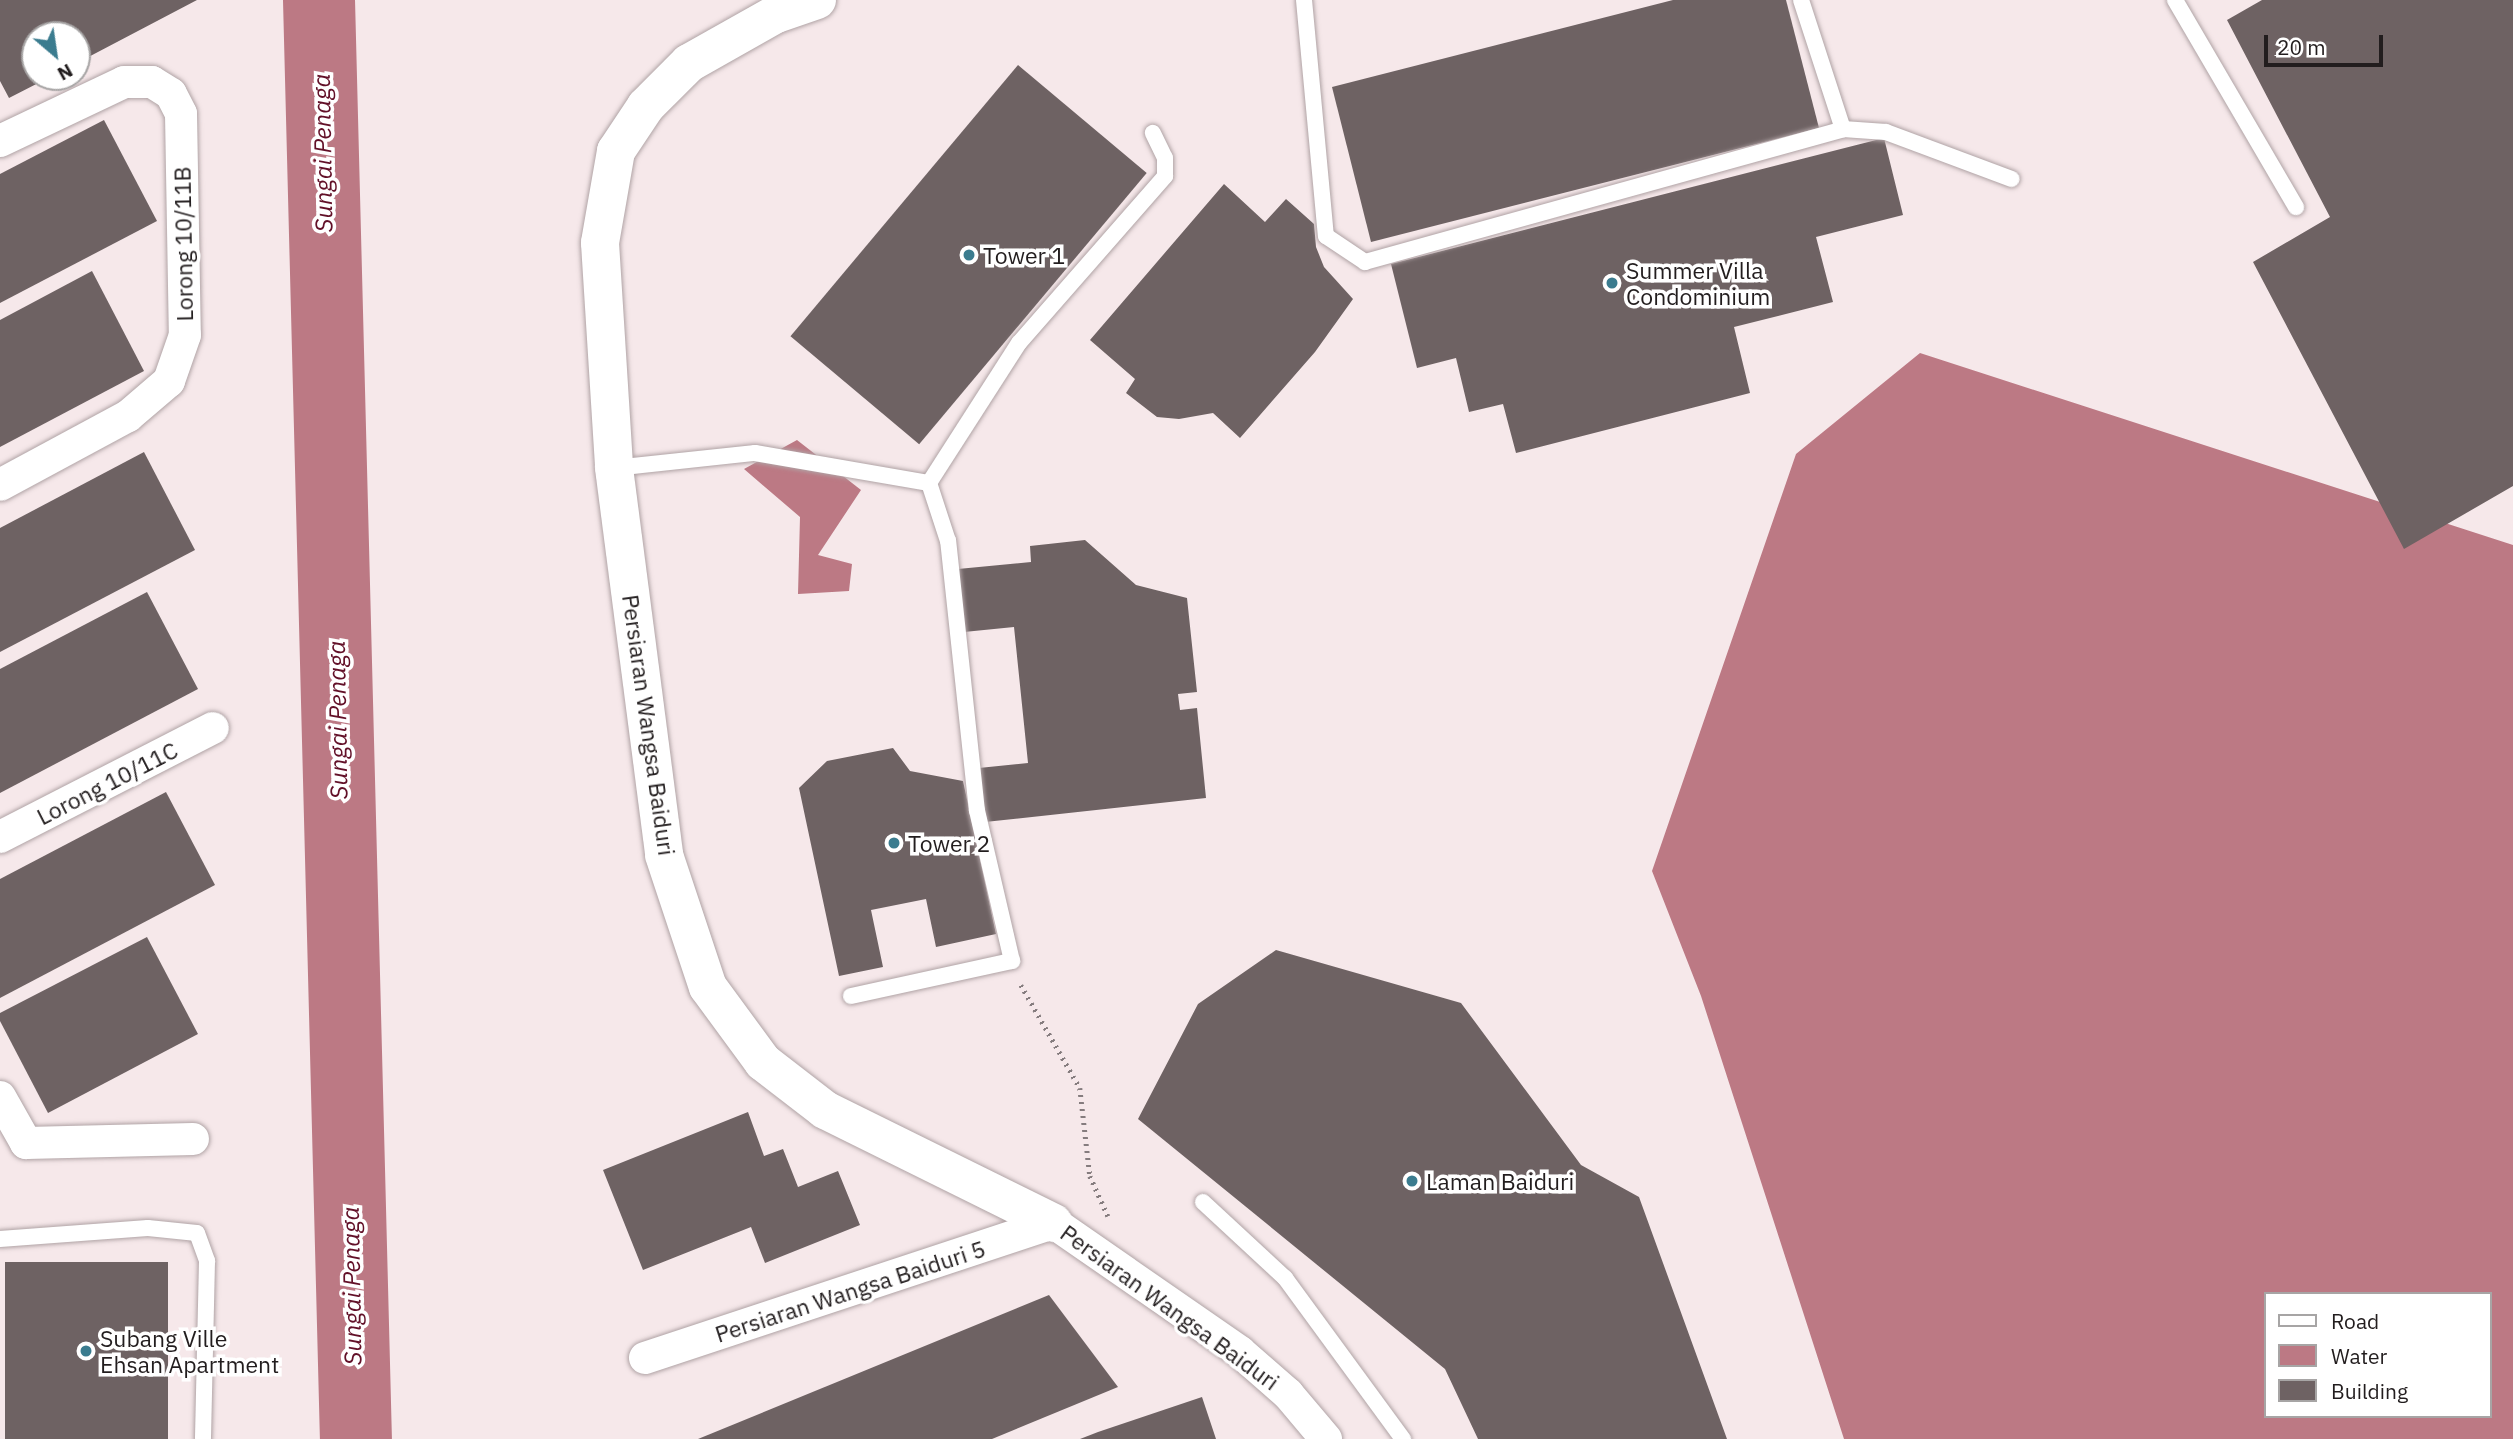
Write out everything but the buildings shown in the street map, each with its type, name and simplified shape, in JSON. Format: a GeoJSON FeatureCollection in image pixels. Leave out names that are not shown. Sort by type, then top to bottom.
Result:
{"type":"FeatureCollection","features":[{"type":"Feature","properties":{"kind":"street","name":"Persiaran Wangsa Baiduri"},"geometry":{"type":"LineString","coordinates":[[817,0],[776,14],[689,63],[646,106],[616,151],[600,243],[614,468],[664,855],[708,987],[763,1062],[825,1110],[1054,1223],[1240,1352],[1288,1394],[1326,1439]]}},
{"type":"Feature","properties":{"kind":"street","name":"Lorong 10/11B"},"geometry":{"type":"LineString","coordinates":[[0,485],[128,416],[169,381],[185,335],[181,114],[170,94],[152,82],[124,82],[4,130]]}},
{"type":"Feature","properties":{"kind":"street","name":"Lorong 10/11C"},"geometry":{"type":"LineString","coordinates":[[0,837],[213,728]]}},
{"type":"Feature","properties":{"kind":"street"},"geometry":{"type":"LineString","coordinates":[[0,1097],[26,1143],[193,1139]]}},
{"type":"Feature","properties":{"kind":"street","name":"Persiaran Wangsa Baiduri 5"},"geometry":{"type":"LineString","coordinates":[[645,1358],[1054,1223]]}},
{"type":"Feature","properties":{"kind":"lane"},"geometry":{"type":"LineString","coordinates":[[1304,0],[1326,236],[1364,262],[1843,129],[1886,132],[2012,179]]}},
{"type":"Feature","properties":{"kind":"lane"},"geometry":{"type":"LineString","coordinates":[[1801,0],[1843,129]]}},
{"type":"Feature","properties":{"kind":"lane"},"geometry":{"type":"LineString","coordinates":[[2175,0],[2296,207]]}},
{"type":"Feature","properties":{"kind":"lane"},"geometry":{"type":"LineString","coordinates":[[929,483],[1019,343],[1166,176],[1165,158],[1153,133]]}},
{"type":"Feature","properties":{"kind":"lane"},"geometry":{"type":"LineString","coordinates":[[614,468],[755,453],[929,483]]}},
{"type":"Feature","properties":{"kind":"lane"},"geometry":{"type":"LineString","coordinates":[[851,996],[1012,961],[977,811],[948,541],[929,483]]}},
{"type":"Feature","properties":{"kind":"lane"},"geometry":{"type":"LineString","coordinates":[[1203,1202],[1285,1278],[1403,1439]]}},
{"type":"Feature","properties":{"kind":"lane"},"geometry":{"type":"LineString","coordinates":[[0,1239],[148,1228],[197,1233],[207,1261],[203,1439]]}},
{"type":"Feature","properties":{"kind":"path"},"geometry":{"type":"LineString","coordinates":[[1012,961],[1016,977],[1080,1088],[1090,1176],[1135,1277]]}},
{"type":"Feature","properties":{"kind":"water"},"geometry":{"type":"Polygon","coordinates":[[[1920,353],[2513,545],[2513,1439],[1844,1439],[1701,996],[1652,871],[1796,454],[1920,353]]]}},
{"type":"Feature","properties":{"kind":"water"},"geometry":{"type":"Polygon","coordinates":[[[797,440],[861,490],[818,555],[852,564],[849,591],[798,594],[800,517],[744,469],[797,440]]]}},
{"type":"Feature","properties":{"kind":"waterway","name":"Sungai Penaga"},"geometry":{"type":"LineString","coordinates":[[319,0],[356,1439]]}},
{"type":"Feature","properties":{"kind":"place","name":"Tower 1"},"geometry":{"type":"Point","coordinates":[969,255]}},
{"type":"Feature","properties":{"kind":"place","name":"Summer Villa Condominium"},"geometry":{"type":"Point","coordinates":[1612,283]}},
{"type":"Feature","properties":{"kind":"place","name":"Tower 2"},"geometry":{"type":"Point","coordinates":[894,843]}},
{"type":"Feature","properties":{"kind":"place","name":"Laman Baiduri"},"geometry":{"type":"Point","coordinates":[1412,1181]}},
{"type":"Feature","properties":{"kind":"place","name":"Subang Ville Ehsan Apartment"},"geometry":{"type":"Point","coordinates":[86,1351]}}]}
